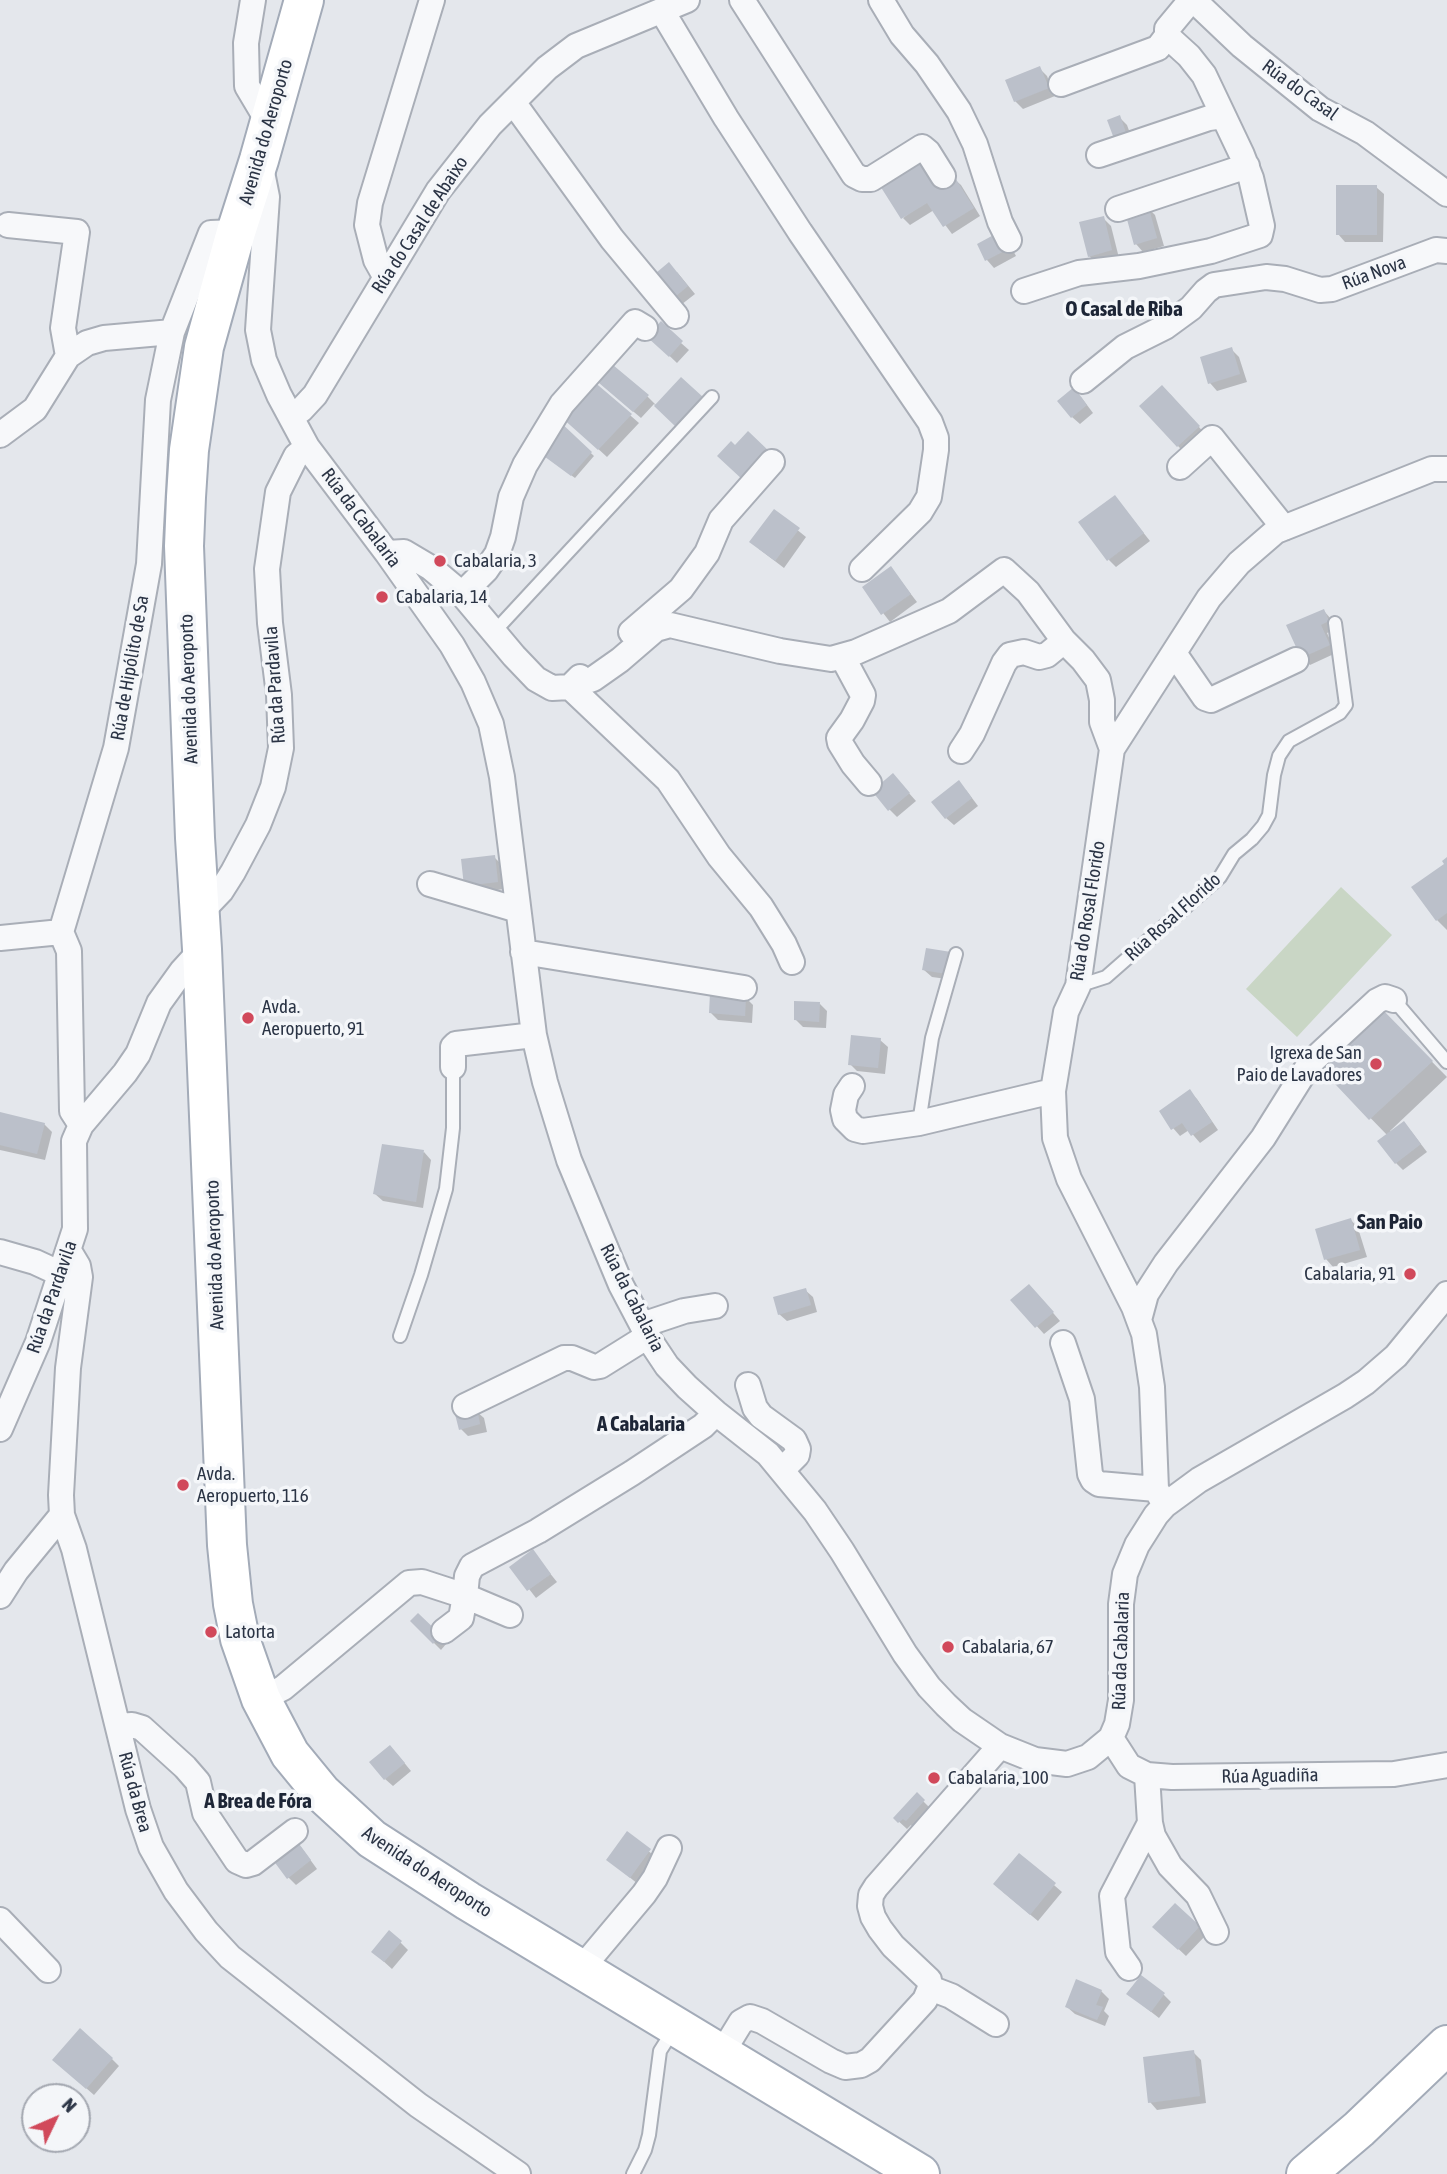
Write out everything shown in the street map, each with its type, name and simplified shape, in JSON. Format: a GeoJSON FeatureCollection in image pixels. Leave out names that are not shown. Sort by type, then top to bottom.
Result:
{"type":"FeatureCollection","features":[{"type":"Feature","properties":{"kind":"main road","name":"Avenida do Aeroporto"},"geometry":{"type":"LineString","coordinates":[[303,0],[204,347],[189,450],[184,546],[227,1545],[233,1604],[240,1639],[261,1699],[290,1754],[337,1808],[372,1839],[430,1877],[920,2174]]}},
{"type":"Feature","properties":{"kind":"main road"},"geometry":{"type":"LineString","coordinates":[[1306,2174],[1359,2129],[1447,2045]]}},
{"type":"Feature","properties":{"kind":"street"},"geometry":{"type":"LineString","coordinates":[[253,0],[246,43],[247,86],[270,123]]}},
{"type":"Feature","properties":{"kind":"street"},"geometry":{"type":"LineString","coordinates":[[386,276],[376,260],[367,225],[370,203],[432,0]]}},
{"type":"Feature","properties":{"kind":"street","name":"Rúa do Casal de Abaixo"},"geometry":{"type":"LineString","coordinates":[[290,417],[301,410],[315,394],[438,191],[490,125],[547,68],[576,46],[687,0]]}},
{"type":"Feature","properties":{"kind":"street"},"geometry":{"type":"LineString","coordinates":[[742,0],[854,175],[871,179],[922,147],[943,176]]}},
{"type":"Feature","properties":{"kind":"street"},"geometry":{"type":"LineString","coordinates":[[881,0],[902,35],[927,64],[959,111],[975,144],[1000,222],[1009,240]]}},
{"type":"Feature","properties":{"kind":"street"},"geometry":{"type":"LineString","coordinates":[[1061,85],[1158,48],[1167,36],[1167,29],[1191,0]]}},
{"type":"Feature","properties":{"kind":"street","name":"Rúa do Casal"},"geometry":{"type":"LineString","coordinates":[[1196,0],[1242,46],[1320,109],[1365,133],[1447,194]]}},
{"type":"Feature","properties":{"kind":"street"},"geometry":{"type":"LineString","coordinates":[[662,11],[726,118],[930,422],[936,438],[929,497],[920,512],[862,569]]}},
{"type":"Feature","properties":{"kind":"street"},"geometry":{"type":"LineString","coordinates":[[1024,290],[1079,273],[1139,266],[1211,251],[1259,235],[1262,226],[1247,166],[1204,75],[1189,56],[1167,36]]}},
{"type":"Feature","properties":{"kind":"street"},"geometry":{"type":"LineString","coordinates":[[513,103],[612,239],[676,316]]}},
{"type":"Feature","properties":{"kind":"street"},"geometry":{"type":"LineString","coordinates":[[1099,155],[1209,118],[1223,116]]}},
{"type":"Feature","properties":{"kind":"street","name":"Rúa da Cabalaria"},"geometry":{"type":"LineString","coordinates":[[259,160],[267,197],[258,330],[264,360],[307,447],[452,645],[473,682],[491,724],[502,777],[534,1035],[569,1160],[621,1285],[667,1366],[716,1413],[768,1454],[782,1470],[836,1541],[905,1654],[929,1687],[962,1720],[1000,1746],[1035,1760],[1067,1764],[1088,1757],[1111,1738],[1117,1724],[1121,1700],[1121,1604],[1125,1574],[1136,1545],[1156,1515],[1160,1497],[1199,1480],[1366,1382],[1396,1356],[1447,1294]]}},
{"type":"Feature","properties":{"kind":"street"},"geometry":{"type":"LineString","coordinates":[[1118,209],[1247,166]]}},
{"type":"Feature","properties":{"kind":"street"},"geometry":{"type":"LineString","coordinates":[[8,225],[77,232],[63,328],[68,356]]}},
{"type":"Feature","properties":{"kind":"street","name":"Rúa de Hipólito de Sa"},"geometry":{"type":"LineString","coordinates":[[61,932],[116,748],[149,564],[158,400],[172,332],[211,233],[236,232]]}},
{"type":"Feature","properties":{"kind":"street","name":"Rúa Nova"},"geometry":{"type":"LineString","coordinates":[[1083,381],[1125,347],[1165,327],[1191,308],[1214,285],[1266,278],[1285,279],[1320,290],[1332,289],[1436,250],[1447,251]]}},
{"type":"Feature","properties":{"kind":"street"},"geometry":{"type":"LineString","coordinates":[[462,594],[486,570],[496,554],[503,537],[511,497],[520,476],[562,404],[635,322],[645,328]]}},
{"type":"Feature","properties":{"kind":"street"},"geometry":{"type":"LineString","coordinates":[[0,435],[35,409],[68,356],[87,343],[104,338],[172,332]]}},
{"type":"Feature","properties":{"kind":"street"},"geometry":{"type":"LineString","coordinates":[[1180,467],[1212,438],[1284,528]]}},
{"type":"Feature","properties":{"kind":"street","name":"Rúa da Pardavila"},"geometry":{"type":"LineString","coordinates":[[0,1429],[38,1342],[75,1229],[74,1141],[81,1125],[138,1054],[159,1003],[182,971],[220,891],[258,825],[273,786],[281,748],[279,695],[270,623],[267,569],[278,492],[296,456],[307,447]]}},
{"type":"Feature","properties":{"kind":"street"},"geometry":{"type":"LineString","coordinates":[[570,687],[681,589],[707,553],[722,520],[772,462]]}},
{"type":"Feature","properties":{"kind":"street","name":"Rúa do Rosal Florido"},"geometry":{"type":"LineString","coordinates":[[1160,1497],[1152,1387],[1144,1334],[1069,1179],[1055,1138],[1054,1091],[1066,1012],[1078,986],[1112,749],[1209,598],[1239,563],[1276,531],[1432,469],[1447,469]]}},
{"type":"Feature","properties":{"kind":"street"},"geometry":{"type":"LineString","coordinates":[[387,553],[404,552],[414,556],[462,594],[536,679],[552,688],[570,687],[593,679],[656,629],[670,625],[801,655],[831,659],[856,652],[949,611],[1004,570],[1028,592],[1064,641],[1098,680],[1102,722],[1112,749]]}},
{"type":"Feature","properties":{"kind":"street"},"geometry":{"type":"LineString","coordinates":[[961,751],[1010,655],[1024,652],[1039,657],[1047,655],[1064,641]]}},
{"type":"Feature","properties":{"kind":"street"},"geometry":{"type":"LineString","coordinates":[[1174,653],[1205,698],[1211,700],[1296,660]]}},
{"type":"Feature","properties":{"kind":"street"},"geometry":{"type":"LineString","coordinates":[[842,656],[863,695],[852,720],[839,738],[840,743],[869,783]]}},
{"type":"Feature","properties":{"kind":"street"},"geometry":{"type":"LineString","coordinates":[[570,687],[668,780],[719,856],[761,907],[792,962]]}},
{"type":"Feature","properties":{"kind":"street"},"geometry":{"type":"LineString","coordinates":[[430,884],[518,910]]}},
{"type":"Feature","properties":{"kind":"street"},"geometry":{"type":"LineString","coordinates":[[0,938],[61,932],[69,951],[72,1111],[81,1125]]}},
{"type":"Feature","properties":{"kind":"street"},"geometry":{"type":"LineString","coordinates":[[523,952],[744,988]]}},
{"type":"Feature","properties":{"kind":"street"},"geometry":{"type":"LineString","coordinates":[[1139,1320],[1146,1294],[1166,1263],[1263,1138],[1310,1063],[1377,1001],[1385,998],[1394,1000]]}},
{"type":"Feature","properties":{"kind":"street"},"geometry":{"type":"LineString","coordinates":[[453,1067],[453,1047],[456,1044],[534,1035]]}},
{"type":"Feature","properties":{"kind":"street"},"geometry":{"type":"LineString","coordinates":[[852,1086],[846,1095],[843,1110],[845,1119],[855,1129],[863,1130],[919,1123],[1054,1091]]}},
{"type":"Feature","properties":{"kind":"street"},"geometry":{"type":"LineString","coordinates":[[0,1252],[35,1262],[65,1263]]}},
{"type":"Feature","properties":{"kind":"street","name":"Rúa da Brea"},"geometry":{"type":"LineString","coordinates":[[65,1263],[78,1266],[80,1277],[68,1368],[62,1515],[74,1549],[138,1810],[151,1847],[176,1891],[206,1931],[230,1957],[418,2105],[518,2174]]}},
{"type":"Feature","properties":{"kind":"street"},"geometry":{"type":"LineString","coordinates":[[465,1406],[564,1358],[572,1358],[594,1367],[600,1366],[645,1330],[684,1311],[715,1306]]}},
{"type":"Feature","properties":{"kind":"street"},"geometry":{"type":"LineString","coordinates":[[1063,1343],[1082,1399],[1090,1474],[1093,1480],[1099,1484],[1160,1497]]}},
{"type":"Feature","properties":{"kind":"street"},"geometry":{"type":"LineString","coordinates":[[748,1385],[755,1408],[761,1416],[794,1440],[798,1449],[797,1455],[782,1470]]}},
{"type":"Feature","properties":{"kind":"street"},"geometry":{"type":"LineString","coordinates":[[444,1631],[461,1618],[467,1576],[472,1566],[538,1531],[632,1473],[704,1426],[716,1413]]}},
{"type":"Feature","properties":{"kind":"street"},"geometry":{"type":"LineString","coordinates":[[0,1596],[16,1571],[62,1515]]}},
{"type":"Feature","properties":{"kind":"street"},"geometry":{"type":"LineString","coordinates":[[261,1699],[283,1688],[409,1583],[422,1582],[510,1615]]}},
{"type":"Feature","properties":{"kind":"street"},"geometry":{"type":"LineString","coordinates":[[118,1726],[132,1725],[142,1728],[185,1767],[198,1782],[205,1813],[237,1861],[246,1865],[253,1863],[295,1832]]}},
{"type":"Feature","properties":{"kind":"street"},"geometry":{"type":"LineString","coordinates":[[1111,1738],[1129,1766],[1147,1775],[1153,1836],[1170,1866],[1198,1895],[1216,1932]]}},
{"type":"Feature","properties":{"kind":"street"},"geometry":{"type":"LineString","coordinates":[[722,2053],[741,2022],[750,2017],[762,2021],[831,2061],[845,2067],[861,2065],[870,2060],[925,2000],[930,1988],[929,1980],[892,1945],[880,1929],[870,1906],[871,1895],[876,1886],[1000,1746]]}},
{"type":"Feature","properties":{"kind":"street","name":"Rúa Aguadiña"},"geometry":{"type":"LineString","coordinates":[[1147,1775],[1172,1777],[1394,1774],[1447,1765]]}},
{"type":"Feature","properties":{"kind":"street"},"geometry":{"type":"LineString","coordinates":[[1129,1968],[1118,1952],[1112,1896],[1150,1823]]}},
{"type":"Feature","properties":{"kind":"street"},"geometry":{"type":"LineString","coordinates":[[581,1969],[644,1894],[669,1848]]}},
{"type":"Feature","properties":{"kind":"street"},"geometry":{"type":"LineString","coordinates":[[0,1920],[48,1970]]}},
{"type":"Feature","properties":{"kind":"street"},"geometry":{"type":"LineString","coordinates":[[930,1988],[951,1996],[996,2024]]}},
{"type":"Feature","properties":{"kind":"lane"},"geometry":{"type":"LineString","coordinates":[[494,632],[712,397]]}},
{"type":"Feature","properties":{"kind":"lane","name":"Rúa Rosal Florido"},"geometry":{"type":"LineString","coordinates":[[1078,986],[1106,977],[1220,877],[1234,854],[1263,827],[1269,815],[1279,756],[1289,741],[1340,712],[1346,705],[1335,623]]}},
{"type":"Feature","properties":{"kind":"lane"},"geometry":{"type":"LineString","coordinates":[[919,1123],[932,1038],[956,954]]}},
{"type":"Feature","properties":{"kind":"lane"},"geometry":{"type":"LineString","coordinates":[[1394,1000],[1447,1062]]}},
{"type":"Feature","properties":{"kind":"lane"},"geometry":{"type":"LineString","coordinates":[[400,1336],[446,1189],[453,1128],[453,1067]]}},
{"type":"Feature","properties":{"kind":"lane"},"geometry":{"type":"LineString","coordinates":[[633,2174],[649,2135],[660,2051],[676,2026]]}},
{"type":"Feature","properties":{"kind":"green space"},"geometry":{"type":"Polygon","coordinates":[[[1341,887],[1392,935],[1297,1037],[1246,989],[1341,887]]]}},
{"type":"Feature","properties":{"kind":"building"},"geometry":{"type":"Polygon","coordinates":[[[1040,66],[1049,88],[1014,102],[1005,80],[1040,66]]]}},
{"type":"Feature","properties":{"kind":"building"},"geometry":{"type":"Polygon","coordinates":[[[1120,115],[1128,139],[1116,144],[1107,120],[1120,115]]]}},
{"type":"Feature","properties":{"kind":"building"},"geometry":{"type":"Polygon","coordinates":[[[921,153],[954,176],[974,208],[943,227],[927,203],[901,219],[877,181],[921,153]]]}},
{"type":"Feature","properties":{"kind":"building"},"geometry":{"type":"Polygon","coordinates":[[[1336,185],[1377,185],[1377,235],[1336,235],[1336,185]]]}},
{"type":"Feature","properties":{"kind":"building"},"geometry":{"type":"Polygon","coordinates":[[[1148,205],[1157,238],[1134,245],[1125,212],[1148,205]]]}},
{"type":"Feature","properties":{"kind":"building"},"geometry":{"type":"Polygon","coordinates":[[[1104,216],[1112,250],[1088,257],[1079,222],[1104,216]]]}},
{"type":"Feature","properties":{"kind":"building"},"geometry":{"type":"Polygon","coordinates":[[[1001,231],[1010,248],[985,261],[977,244],[1001,231]]]}},
{"type":"Feature","properties":{"kind":"building"},"geometry":{"type":"Polygon","coordinates":[[[669,262],[688,286],[669,302],[650,278],[669,262]]]}},
{"type":"Feature","properties":{"kind":"building"},"geometry":{"type":"Polygon","coordinates":[[[661,321],[683,341],[669,357],[647,337],[661,321]]]}},
{"type":"Feature","properties":{"kind":"building"},"geometry":{"type":"Polygon","coordinates":[[[1232,347],[1240,374],[1208,384],[1200,357],[1232,347]]]}},
{"type":"Feature","properties":{"kind":"building"},"geometry":{"type":"Polygon","coordinates":[[[607,360],[649,395],[633,412],[592,377],[607,360]]]}},
{"type":"Feature","properties":{"kind":"building"},"geometry":{"type":"Polygon","coordinates":[[[681,377],[703,397],[676,427],[654,406],[681,377]]]}},
{"type":"Feature","properties":{"kind":"building"},"geometry":{"type":"Polygon","coordinates":[[[592,380],[632,414],[598,450],[561,417],[592,380]]]}},
{"type":"Feature","properties":{"kind":"building"},"geometry":{"type":"Polygon","coordinates":[[[1162,385],[1200,426],[1177,447],[1139,406],[1162,385]]]}},
{"type":"Feature","properties":{"kind":"building"},"geometry":{"type":"Polygon","coordinates":[[[1074,387],[1087,405],[1071,418],[1057,401],[1074,387]]]}},
{"type":"Feature","properties":{"kind":"building"},"geometry":{"type":"Polygon","coordinates":[[[558,420],[592,452],[571,476],[537,451],[558,420]]]}},
{"type":"Feature","properties":{"kind":"building"},"geometry":{"type":"Polygon","coordinates":[[[748,431],[770,452],[744,481],[717,456],[731,441],[735,445],[748,431]]]}},
{"type":"Feature","properties":{"kind":"building"},"geometry":{"type":"Polygon","coordinates":[[[1115,495],[1144,533],[1107,561],[1078,522],[1115,495]]]}},
{"type":"Feature","properties":{"kind":"building"},"geometry":{"type":"Polygon","coordinates":[[[774,509],[800,528],[775,561],[749,542],[774,509]]]}},
{"type":"Feature","properties":{"kind":"building"},"geometry":{"type":"Polygon","coordinates":[[[891,566],[911,594],[881,615],[862,587],[891,566]]]}},
{"type":"Feature","properties":{"kind":"building"},"geometry":{"type":"Polygon","coordinates":[[[1324,609],[1329,621],[1321,625],[1330,645],[1301,658],[1286,625],[1324,609]]]}},
{"type":"Feature","properties":{"kind":"building"},"geometry":{"type":"Polygon","coordinates":[[[893,773],[910,793],[888,811],[872,791],[893,773]]]}},
{"type":"Feature","properties":{"kind":"building"},"geometry":{"type":"Polygon","coordinates":[[[959,780],[972,798],[945,819],[931,802],[959,780]]]}},
{"type":"Feature","properties":{"kind":"building"},"geometry":{"type":"Polygon","coordinates":[[[495,855],[498,882],[464,886],[461,859],[495,855]]]}},
{"type":"Feature","properties":{"kind":"building"},"geometry":{"type":"Polygon","coordinates":[[[1447,857],[1447,913],[1436,921],[1411,887],[1444,864],[1442,861],[1447,857]]]}},
{"type":"Feature","properties":{"kind":"building"},"geometry":{"type":"Polygon","coordinates":[[[926,948],[951,952],[947,974],[922,970],[926,948]]]}},
{"type":"Feature","properties":{"kind":"building"},"geometry":{"type":"Polygon","coordinates":[[[710,993],[746,996],[745,1016],[709,1013],[710,993]]]}},
{"type":"Feature","properties":{"kind":"building"},"geometry":{"type":"Polygon","coordinates":[[[794,1001],[820,1002],[819,1022],[794,1020],[794,1001]]]}},
{"type":"Feature","properties":{"kind":"building","name":"Igrexa de San Paio de Lavadores"},"geometry":{"type":"Polygon","coordinates":[[[1381,1008],[1433,1061],[1369,1120],[1320,1068],[1381,1008]]]}},
{"type":"Feature","properties":{"kind":"building"},"geometry":{"type":"Polygon","coordinates":[[[851,1035],[881,1038],[878,1068],[848,1065],[851,1035]]]}},
{"type":"Feature","properties":{"kind":"building"},"geometry":{"type":"Polygon","coordinates":[[[1190,1089],[1212,1122],[1191,1136],[1182,1123],[1171,1130],[1159,1111],[1190,1089]]]}},
{"type":"Feature","properties":{"kind":"building"},"geometry":{"type":"Polygon","coordinates":[[[0,1112],[45,1123],[37,1154],[0,1145],[0,1112]]]}},
{"type":"Feature","properties":{"kind":"building"},"geometry":{"type":"Polygon","coordinates":[[[1404,1121],[1421,1144],[1395,1164],[1377,1141],[1404,1121]]]}},
{"type":"Feature","properties":{"kind":"building"},"geometry":{"type":"Polygon","coordinates":[[[382,1144],[424,1150],[416,1202],[373,1194],[382,1144]]]}},
{"type":"Feature","properties":{"kind":"building"},"geometry":{"type":"Polygon","coordinates":[[[1351,1218],[1360,1250],[1324,1260],[1315,1229],[1351,1218]]]}},
{"type":"Feature","properties":{"kind":"building"},"geometry":{"type":"Polygon","coordinates":[[[1029,1284],[1054,1312],[1035,1328],[1010,1300],[1029,1284]]]}},
{"type":"Feature","properties":{"kind":"building"},"geometry":{"type":"Polygon","coordinates":[[[806,1288],[811,1305],[778,1315],[773,1297],[806,1288]]]}},
{"type":"Feature","properties":{"kind":"building"},"geometry":{"type":"Polygon","coordinates":[[[477,1409],[480,1424],[459,1430],[455,1414],[477,1409]]]}},
{"type":"Feature","properties":{"kind":"building"},"geometry":{"type":"Polygon","coordinates":[[[533,1549],[551,1574],[527,1591],[509,1567],[533,1549]]]}},
{"type":"Feature","properties":{"kind":"building"},"geometry":{"type":"Polygon","coordinates":[[[418,1613],[441,1635],[433,1644],[410,1621],[418,1613]]]}},
{"type":"Feature","properties":{"kind":"building"},"geometry":{"type":"Polygon","coordinates":[[[390,1745],[405,1763],[384,1780],[369,1762],[390,1745]]]}},
{"type":"Feature","properties":{"kind":"building"},"geometry":{"type":"Polygon","coordinates":[[[917,1792],[925,1800],[906,1821],[903,1819],[898,1823],[893,1818],[917,1792]]]}},
{"type":"Feature","properties":{"kind":"building"},"geometry":{"type":"Polygon","coordinates":[[[627,1831],[651,1849],[630,1878],[606,1860],[627,1831]]]}},
{"type":"Feature","properties":{"kind":"building"},"geometry":{"type":"Polygon","coordinates":[[[294,1837],[311,1860],[287,1879],[270,1856],[294,1837]]]}},
{"type":"Feature","properties":{"kind":"building"},"geometry":{"type":"Polygon","coordinates":[[[1019,1853],[1056,1883],[1030,1915],[993,1884],[1019,1853]]]}},
{"type":"Feature","properties":{"kind":"building"},"geometry":{"type":"Polygon","coordinates":[[[1175,1903],[1200,1926],[1178,1950],[1152,1927],[1175,1903]]]}},
{"type":"Feature","properties":{"kind":"building"},"geometry":{"type":"Polygon","coordinates":[[[389,1930],[402,1941],[384,1962],[371,1952],[389,1930]]]}},
{"type":"Feature","properties":{"kind":"building"},"geometry":{"type":"Polygon","coordinates":[[[1141,1975],[1165,1993],[1151,2012],[1126,1994],[1141,1975]]]}},
{"type":"Feature","properties":{"kind":"building"},"geometry":{"type":"Polygon","coordinates":[[[1076,1979],[1102,1990],[1096,2005],[1103,2007],[1097,2020],[1065,2007],[1076,1979]]]}},
{"type":"Feature","properties":{"kind":"building"},"geometry":{"type":"Polygon","coordinates":[[[80,2028],[113,2058],[91,2083],[79,2083],[52,2060],[80,2028]]]}},
{"type":"Feature","properties":{"kind":"building"},"geometry":{"type":"Polygon","coordinates":[[[1194,2050],[1200,2096],[1148,2103],[1143,2057],[1194,2050]]]}},
{"type":"Feature","properties":{"kind":"place","name":"Cabalaria, 3"},"geometry":{"type":"Point","coordinates":[440,561]}},
{"type":"Feature","properties":{"kind":"place","name":"Cabalaria, 14"},"geometry":{"type":"Point","coordinates":[382,597]}},
{"type":"Feature","properties":{"kind":"place","name":"Avda. Aeropuerto, 91"},"geometry":{"type":"Point","coordinates":[248,1018]}},
{"type":"Feature","properties":{"kind":"place","name":"Igrexa de San Paio de Lavadores"},"geometry":{"type":"Point","coordinates":[1376,1064]}},
{"type":"Feature","properties":{"kind":"place","name":"Cabalaria, 91"},"geometry":{"type":"Point","coordinates":[1410,1274]}},
{"type":"Feature","properties":{"kind":"place","name":"Avda. Aeropuerto, 116"},"geometry":{"type":"Point","coordinates":[183,1485]}},
{"type":"Feature","properties":{"kind":"place","name":"Latorta"},"geometry":{"type":"Point","coordinates":[211,1632]}},
{"type":"Feature","properties":{"kind":"place","name":"Cabalaria, 67"},"geometry":{"type":"Point","coordinates":[948,1647]}},
{"type":"Feature","properties":{"kind":"place","name":"Cabalaria, 100"},"geometry":{"type":"Point","coordinates":[934,1778]}},
{"type":"Feature","properties":{"kind":"district","name":"O Casal de Riba"},"geometry":{"type":"Point","coordinates":[1124,309]}},
{"type":"Feature","properties":{"kind":"district","name":"San Paio"},"geometry":{"type":"Point","coordinates":[1390,1222]}},
{"type":"Feature","properties":{"kind":"district","name":"A Cabalaria"},"geometry":{"type":"Point","coordinates":[641,1424]}},
{"type":"Feature","properties":{"kind":"district","name":"A Brea de Fóra"},"geometry":{"type":"Point","coordinates":[258,1801]}}]}
